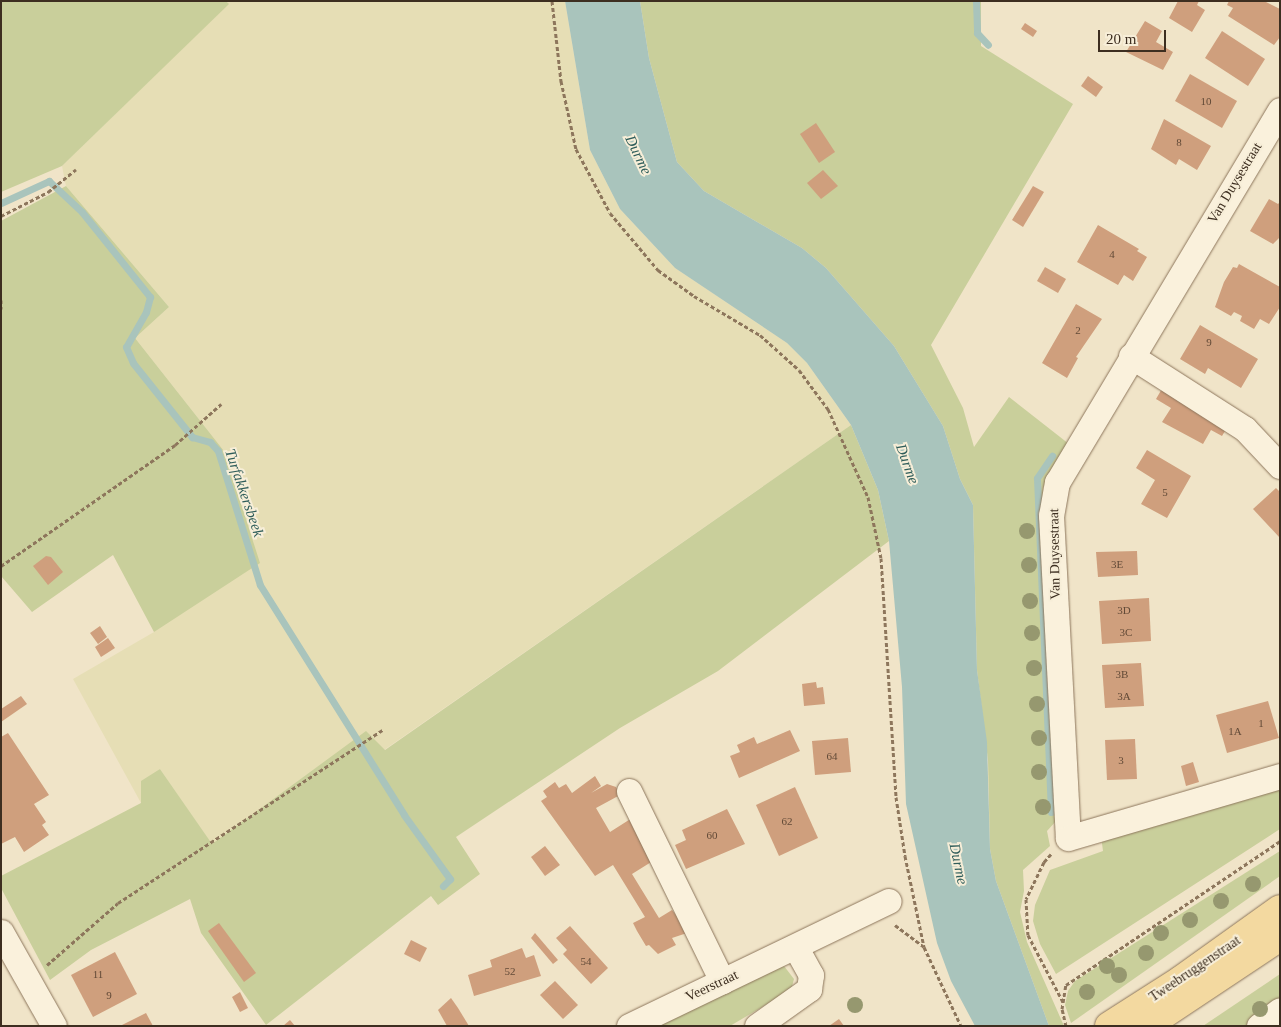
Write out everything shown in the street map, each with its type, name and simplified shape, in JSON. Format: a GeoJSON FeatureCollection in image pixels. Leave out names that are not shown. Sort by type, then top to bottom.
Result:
{"type":"FeatureCollection","features":[{"type":"Feature","properties":{"kind":"main road","name":"Tweebruggenstraat"},"geometry":{"type":"LineString","coordinates":[[1109,1026],[1181,980],[1280,909]]}},
{"type":"Feature","properties":{"kind":"main road","name":"Tweebruggenstraat"},"geometry":{"type":"LineString","coordinates":[[1146,1026],[1280,937]]}},
{"type":"Feature","properties":{"kind":"street","name":"Van Duysestraat"},"geometry":{"type":"LineString","coordinates":[[1068,838],[1051,515],[1057,482],[1280,110]]}},
{"type":"Feature","properties":{"kind":"street"},"geometry":{"type":"LineString","coordinates":[[1131,356],[1245,428],[1280,466]]}},
{"type":"Feature","properties":{"kind":"street"},"geometry":{"type":"LineString","coordinates":[[1068,838],[1280,776]]}},
{"type":"Feature","properties":{"kind":"street"},"geometry":{"type":"LineString","coordinates":[[629,791],[722,982]]}},
{"type":"Feature","properties":{"kind":"street","name":"Veerstraat"},"geometry":{"type":"LineString","coordinates":[[629,1026],[796,948],[865,911],[889,901]]}},
{"type":"Feature","properties":{"kind":"street"},"geometry":{"type":"LineString","coordinates":[[1,932],[54,1026]]}},
{"type":"Feature","properties":{"kind":"street"},"geometry":{"type":"LineString","coordinates":[[757,1026],[809,989],[810,975],[796,948]]}},
{"type":"Feature","properties":{"kind":"street"},"geometry":{"type":"LineString","coordinates":[[1258,1026],[1280,1010]]}},
{"type":"Feature","properties":{"kind":"path"},"geometry":{"type":"LineString","coordinates":[[552,1],[561,81],[576,149],[610,213],[658,270],[694,296],[760,335],[798,370],[828,409],[868,497],[881,558],[896,798],[924,947],[961,1026]]}},
{"type":"Feature","properties":{"kind":"path"},"geometry":{"type":"LineString","coordinates":[[1,216],[48,192],[76,169]]}},
{"type":"Feature","properties":{"kind":"path"},"geometry":{"type":"LineString","coordinates":[[1,300],[1,309]]}},
{"type":"Feature","properties":{"kind":"path"},"geometry":{"type":"LineString","coordinates":[[1,566],[175,445],[222,404]]}},
{"type":"Feature","properties":{"kind":"path"},"geometry":{"type":"LineString","coordinates":[[29,980],[118,903],[382,730]]}},
{"type":"Feature","properties":{"kind":"path"},"geometry":{"type":"LineString","coordinates":[[1063,1003],[1028,935],[1026,899],[1044,862],[1068,838]]}},
{"type":"Feature","properties":{"kind":"path"},"geometry":{"type":"LineString","coordinates":[[1066,1026],[1063,1003],[1066,984],[1280,841]]}},
{"type":"Feature","properties":{"kind":"path"},"geometry":{"type":"LineString","coordinates":[[865,911],[898,926],[924,947]]}},
{"type":"Feature","properties":{"kind":"shaded area"},"geometry":{"type":"Polygon","coordinates":[[[227,1],[565,1],[590,150],[620,209],[675,268],[787,343],[807,363],[851,425],[384,750],[366,732],[212,845],[160,769],[141,803],[73,679],[154,632],[224,451],[135,338],[169,307],[66,186],[62,166],[228,4],[227,1]]]}},
{"type":"Feature","properties":{"kind":"green space"},"geometry":{"type":"Polygon","coordinates":[[[1,1],[226,1],[229,4],[62,166],[1,192],[1,1]]]}},
{"type":"Feature","properties":{"kind":"green space"},"geometry":{"type":"Polygon","coordinates":[[[640,1],[981,1],[981,46],[1073,104],[931,345],[963,408],[974,447],[1009,397],[1069,444],[1043,488],[1057,820],[1047,831],[1050,846],[1023,870],[1024,891],[1020,912],[1027,942],[1064,1026],[1049,1026],[996,881],[990,849],[988,760],[977,670],[973,505],[960,479],[943,426],[894,346],[826,268],[802,248],[704,191],[677,162],[649,58],[640,1]]]}},
{"type":"Feature","properties":{"kind":"green space"},"geometry":{"type":"Polygon","coordinates":[[[66,186],[169,307],[135,338],[224,451],[260,563],[154,632],[113,555],[32,612],[1,576],[1,221],[66,186]]]}},
{"type":"Feature","properties":{"kind":"green space"},"geometry":{"type":"Polygon","coordinates":[[[851,425],[878,490],[889,541],[718,671],[620,728],[456,837],[480,874],[438,905],[431,896],[266,1025],[201,933],[190,899],[91,950],[50,980],[1,888],[1,876],[141,803],[141,781],[160,769],[212,844],[366,731],[385,750],[851,425]]]}},
{"type":"Feature","properties":{"kind":"green space"},"geometry":{"type":"Polygon","coordinates":[[[1280,783],[1280,829],[1056,974],[1040,944],[1033,921],[1035,905],[1050,870],[1103,851],[1101,836],[1280,783]]]}},
{"type":"Feature","properties":{"kind":"green space"},"geometry":{"type":"Polygon","coordinates":[[[1280,851],[1280,876],[1071,1023],[1065,1005],[1068,991],[1075,981],[1280,851]]]}},
{"type":"Feature","properties":{"kind":"green space"},"geometry":{"type":"Polygon","coordinates":[[[784,966],[794,979],[791,990],[730,1026],[654,1026],[784,966]]]}},
{"type":"Feature","properties":{"kind":"green space"},"geometry":{"type":"Polygon","coordinates":[[[1280,974],[1280,1002],[1248,1026],[1203,1026],[1280,974]]]}},
{"type":"Feature","properties":{"kind":"water","name":"Durme"},"geometry":{"type":"Polygon","coordinates":[[[565,1],[640,1],[649,58],[677,162],[704,191],[802,248],[826,268],[894,346],[943,426],[960,479],[973,505],[977,670],[987,742],[990,849],[996,881],[1049,1026],[975,1026],[951,981],[937,943],[906,804],[902,687],[889,541],[878,490],[851,425],[807,363],[787,343],[675,268],[620,209],[590,150],[565,1]]]}},
{"type":"Feature","properties":{"kind":"building"},"geometry":{"type":"Polygon","coordinates":[[[1178,1],[1199,1],[1197,5],[1205,10],[1192,32],[1169,18],[1178,1]]]}},
{"type":"Feature","properties":{"kind":"building"},"geometry":{"type":"Polygon","coordinates":[[[1229,1],[1264,1],[1280,9],[1280,37],[1274,45],[1228,16],[1233,8],[1227,5],[1229,1]]]}},
{"type":"Feature","properties":{"kind":"building"},"geometry":{"type":"Polygon","coordinates":[[[1145,21],[1162,31],[1156,42],[1173,52],[1163,70],[1126,52],[1145,21]]]}},
{"type":"Feature","properties":{"kind":"building"},"geometry":{"type":"Polygon","coordinates":[[[1025,23],[1037,31],[1033,37],[1021,29],[1025,23]]]}},
{"type":"Feature","properties":{"kind":"building"},"geometry":{"type":"Polygon","coordinates":[[[1222,31],[1265,59],[1248,86],[1205,58],[1222,31]]]}},
{"type":"Feature","properties":{"kind":"building"},"geometry":{"type":"Polygon","coordinates":[[[1190,74],[1237,101],[1222,128],[1175,101],[1190,74]]]}},
{"type":"Feature","properties":{"kind":"building"},"geometry":{"type":"Polygon","coordinates":[[[1088,76],[1103,87],[1096,97],[1081,86],[1088,76]]]}},
{"type":"Feature","properties":{"kind":"building"},"geometry":{"type":"Polygon","coordinates":[[[1164,119],[1211,146],[1197,170],[1179,159],[1176,165],[1151,149],[1164,119]]]}},
{"type":"Feature","properties":{"kind":"building"},"geometry":{"type":"Polygon","coordinates":[[[816,123],[835,152],[819,163],[800,134],[816,123]]]}},
{"type":"Feature","properties":{"kind":"building"},"geometry":{"type":"Polygon","coordinates":[[[823,170],[838,186],[821,199],[807,183],[823,170]]]}},
{"type":"Feature","properties":{"kind":"building"},"geometry":{"type":"Polygon","coordinates":[[[1033,186],[1044,192],[1023,227],[1012,220],[1033,186]]]}},
{"type":"Feature","properties":{"kind":"building"},"geometry":{"type":"Polygon","coordinates":[[[1269,199],[1278,204],[1280,202],[1280,237],[1273,244],[1250,231],[1269,199]]]}},
{"type":"Feature","properties":{"kind":"building"},"geometry":{"type":"Polygon","coordinates":[[[1098,225],[1139,249],[1137,251],[1147,257],[1133,281],[1124,275],[1118,285],[1077,262],[1098,225]]]}},
{"type":"Feature","properties":{"kind":"building"},"geometry":{"type":"Polygon","coordinates":[[[1239,264],[1280,287],[1280,307],[1269,324],[1260,319],[1254,329],[1240,321],[1242,316],[1234,312],[1231,316],[1215,307],[1224,282],[1233,267],[1237,268],[1239,264]]]}},
{"type":"Feature","properties":{"kind":"building"},"geometry":{"type":"Polygon","coordinates":[[[1045,267],[1066,279],[1058,293],[1037,281],[1045,267]]]}},
{"type":"Feature","properties":{"kind":"building"},"geometry":{"type":"Polygon","coordinates":[[[1076,304],[1102,319],[1076,357],[1078,358],[1067,378],[1042,363],[1076,304]]]}},
{"type":"Feature","properties":{"kind":"building"},"geometry":{"type":"Polygon","coordinates":[[[1200,325],[1258,359],[1241,388],[1208,368],[1205,374],[1180,359],[1200,325]]]}},
{"type":"Feature","properties":{"kind":"building"},"geometry":{"type":"Polygon","coordinates":[[[1163,387],[1228,426],[1222,436],[1211,430],[1203,444],[1162,422],[1171,408],[1156,399],[1163,387]]]}},
{"type":"Feature","properties":{"kind":"building"},"geometry":{"type":"Polygon","coordinates":[[[1147,450],[1191,476],[1167,518],[1141,504],[1155,480],[1136,468],[1147,450]]]}},
{"type":"Feature","properties":{"kind":"building"},"geometry":{"type":"Polygon","coordinates":[[[1276,488],[1280,492],[1280,538],[1253,509],[1276,488]]]}},
{"type":"Feature","properties":{"kind":"building"},"geometry":{"type":"Polygon","coordinates":[[[1137,551],[1138,575],[1098,577],[1096,552],[1137,551]]]}},
{"type":"Feature","properties":{"kind":"building"},"geometry":{"type":"Polygon","coordinates":[[[46,556],[51,557],[63,572],[48,585],[33,566],[46,556]]]}},
{"type":"Feature","properties":{"kind":"building"},"geometry":{"type":"Polygon","coordinates":[[[1149,598],[1151,641],[1102,644],[1099,601],[1149,598]]]}},
{"type":"Feature","properties":{"kind":"building"},"geometry":{"type":"Polygon","coordinates":[[[100,626],[107,637],[98,644],[90,633],[100,626]]]}},
{"type":"Feature","properties":{"kind":"building"},"geometry":{"type":"Polygon","coordinates":[[[108,638],[115,648],[101,657],[95,647],[108,638]]]}},
{"type":"Feature","properties":{"kind":"building"},"geometry":{"type":"Polygon","coordinates":[[[1141,663],[1144,706],[1105,708],[1102,665],[1141,663]]]}},
{"type":"Feature","properties":{"kind":"building"},"geometry":{"type":"Polygon","coordinates":[[[816,682],[817,688],[823,687],[825,704],[804,706],[802,684],[816,682]]]}},
{"type":"Feature","properties":{"kind":"building"},"geometry":{"type":"Polygon","coordinates":[[[21,696],[27,704],[1,722],[1,709],[21,696]]]}},
{"type":"Feature","properties":{"kind":"building"},"geometry":{"type":"Polygon","coordinates":[[[1268,701],[1279,738],[1227,753],[1216,715],[1268,701]]]}},
{"type":"Feature","properties":{"kind":"building"},"geometry":{"type":"Polygon","coordinates":[[[790,730],[800,751],[739,778],[730,756],[740,752],[737,745],[754,737],[757,744],[790,730]]]}},
{"type":"Feature","properties":{"kind":"building"},"geometry":{"type":"Polygon","coordinates":[[[8,733],[49,795],[34,804],[46,822],[42,825],[49,835],[24,852],[15,837],[1,844],[1,737],[8,733]]]}},
{"type":"Feature","properties":{"kind":"building"},"geometry":{"type":"Polygon","coordinates":[[[848,738],[851,772],[815,775],[812,741],[848,738]]]}},
{"type":"Feature","properties":{"kind":"building"},"geometry":{"type":"Polygon","coordinates":[[[1135,739],[1137,779],[1107,780],[1105,740],[1135,739]]]}},
{"type":"Feature","properties":{"kind":"building"},"geometry":{"type":"Polygon","coordinates":[[[1193,762],[1199,782],[1186,786],[1181,766],[1193,762]]]}},
{"type":"Feature","properties":{"kind":"building"},"geometry":{"type":"Polygon","coordinates":[[[595,776],[601,786],[591,793],[607,784],[616,787],[620,795],[596,808],[610,832],[632,818],[656,859],[632,874],[659,918],[672,910],[690,932],[672,938],[676,945],[658,954],[649,945],[646,946],[637,931],[633,923],[645,917],[613,865],[595,876],[541,801],[547,797],[543,791],[555,782],[559,788],[566,784],[572,793],[595,776]]]}},
{"type":"Feature","properties":{"kind":"building"},"geometry":{"type":"Polygon","coordinates":[[[795,787],[818,838],[779,856],[756,805],[795,787]]]}},
{"type":"Feature","properties":{"kind":"building"},"geometry":{"type":"Polygon","coordinates":[[[727,809],[745,844],[686,869],[675,845],[686,840],[682,830],[727,809]]]}},
{"type":"Feature","properties":{"kind":"building"},"geometry":{"type":"Polygon","coordinates":[[[545,846],[560,865],[545,876],[531,857],[545,846]]]}},
{"type":"Feature","properties":{"kind":"building"},"geometry":{"type":"Polygon","coordinates":[[[219,923],[256,973],[244,982],[208,931],[219,923]]]}},
{"type":"Feature","properties":{"kind":"building"},"geometry":{"type":"Polygon","coordinates":[[[570,926],[608,968],[591,984],[563,954],[567,950],[556,938],[570,926]]]}},
{"type":"Feature","properties":{"kind":"building"},"geometry":{"type":"Polygon","coordinates":[[[535,933],[558,960],[553,964],[531,938],[535,933]]]}},
{"type":"Feature","properties":{"kind":"building"},"geometry":{"type":"Polygon","coordinates":[[[411,940],[427,948],[420,962],[404,954],[411,940]]]}},
{"type":"Feature","properties":{"kind":"building"},"geometry":{"type":"Polygon","coordinates":[[[522,948],[526,958],[534,955],[541,976],[474,996],[468,975],[492,967],[490,960],[522,948]]]}},
{"type":"Feature","properties":{"kind":"building"},"geometry":{"type":"Polygon","coordinates":[[[115,952],[137,994],[93,1017],[71,975],[115,952]]]}},
{"type":"Feature","properties":{"kind":"building"},"geometry":{"type":"Polygon","coordinates":[[[555,981],[578,1005],[563,1019],[540,995],[555,981]]]}},
{"type":"Feature","properties":{"kind":"building"},"geometry":{"type":"Polygon","coordinates":[[[240,992],[248,1008],[240,1012],[232,997],[240,992]]]}},
{"type":"Feature","properties":{"kind":"building"},"geometry":{"type":"Polygon","coordinates":[[[451,998],[469,1026],[447,1026],[438,1010],[451,998]]]}},
{"type":"Feature","properties":{"kind":"building"},"geometry":{"type":"Polygon","coordinates":[[[146,1013],[153,1026],[120,1026],[146,1013]]]}},
{"type":"Feature","properties":{"kind":"building"},"geometry":{"type":"Polygon","coordinates":[[[839,1019],[844,1026],[829,1026],[839,1019]]]}},
{"type":"Feature","properties":{"kind":"building"},"geometry":{"type":"Polygon","coordinates":[[[290,1020],[295,1026],[283,1026],[290,1020]]]}},
{"type":"Feature","properties":{"kind":"waterway"},"geometry":{"type":"LineString","coordinates":[[976,1],[977,33],[988,45]]}},
{"type":"Feature","properties":{"kind":"waterway","name":"Turfakkersbeek"},"geometry":{"type":"LineString","coordinates":[[1,203],[49,181],[82,212],[150,297],[146,312],[126,347],[133,363],[192,437],[210,442],[218,451],[260,585],[404,815],[450,879],[443,886]]}},
{"type":"Feature","properties":{"kind":"waterway"},"geometry":{"type":"LineString","coordinates":[[1051,812],[1037,478],[1052,456]]}}]}
